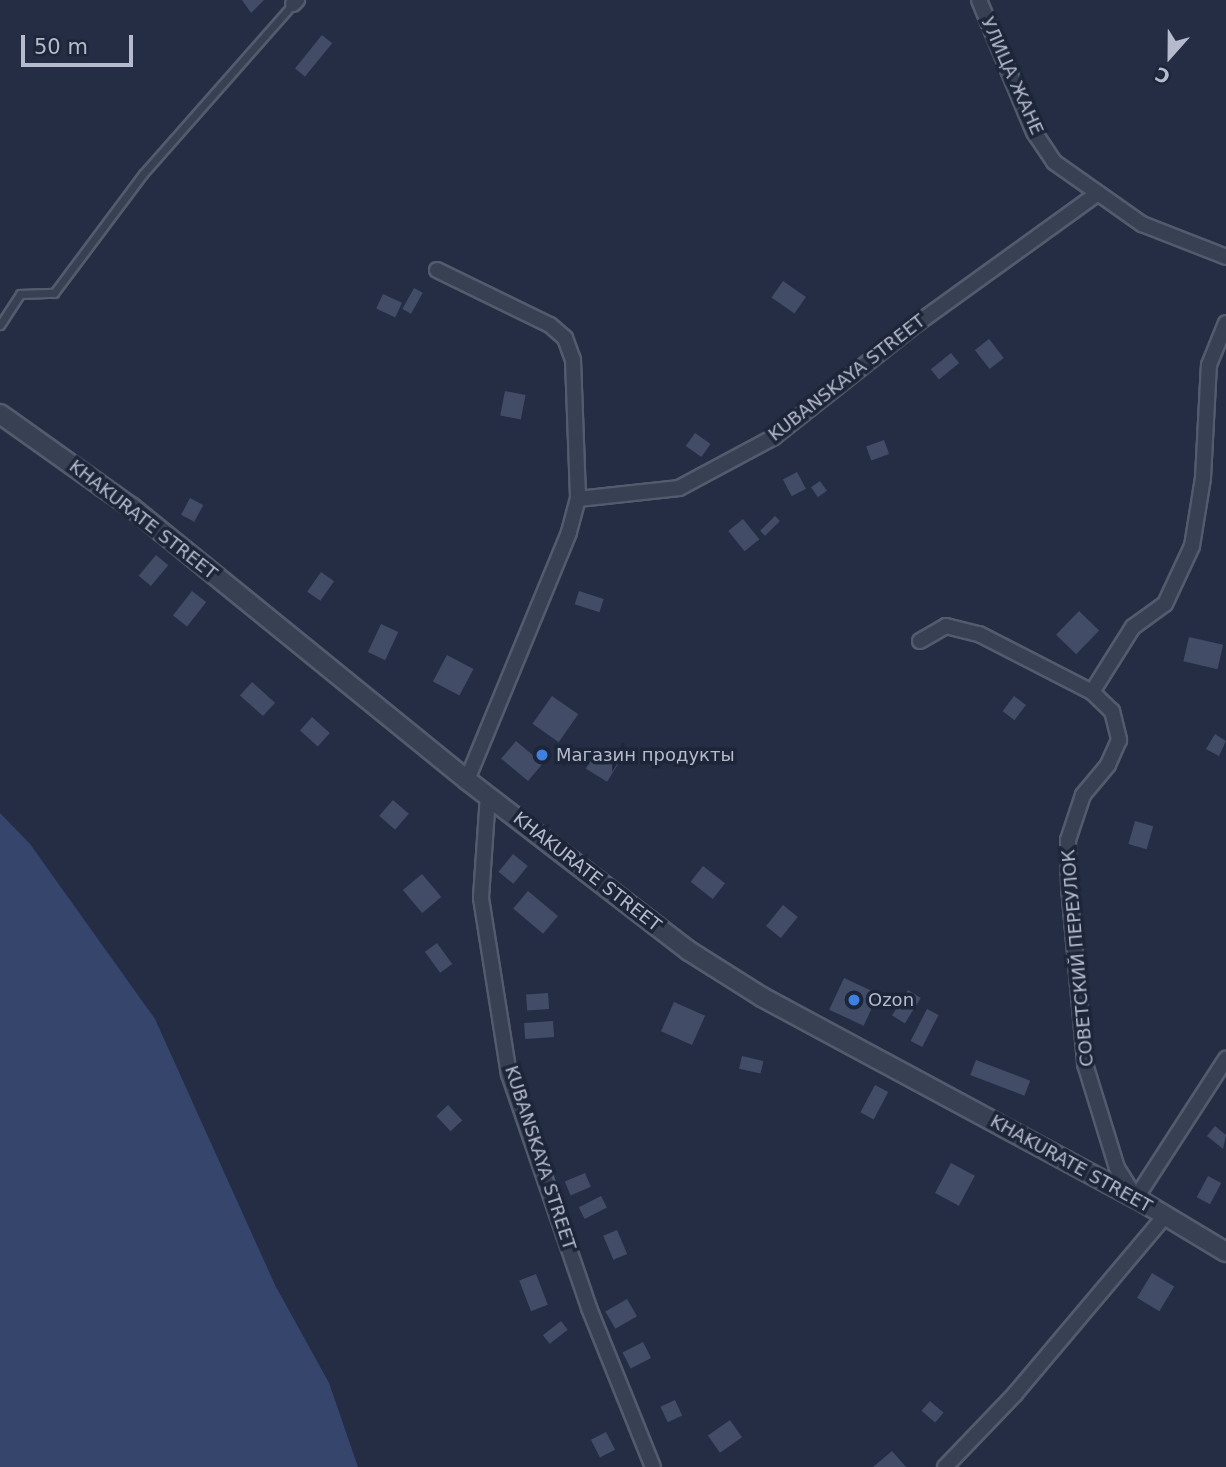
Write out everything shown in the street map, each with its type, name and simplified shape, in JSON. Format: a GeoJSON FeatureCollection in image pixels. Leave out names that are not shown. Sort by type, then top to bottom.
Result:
{"type":"FeatureCollection","features":[{"type":"Feature","properties":{"kind":"street","name":"УЛИЦА ЖАНЕ"},"geometry":{"type":"LineString","coordinates":[[979,0],[1034,132],[1054,162],[1142,224],[1226,257]]}},
{"type":"Feature","properties":{"kind":"street","name":"KUBANSKAYA STREET"},"geometry":{"type":"LineString","coordinates":[[578,499],[678,488],[774,437],[918,323],[1097,194]]}},
{"type":"Feature","properties":{"kind":"street"},"geometry":{"type":"LineString","coordinates":[[436,270],[550,325],[565,338],[573,360],[578,499],[569,532],[467,780]]}},
{"type":"Feature","properties":{"kind":"street"},"geometry":{"type":"LineString","coordinates":[[1092,692],[1133,627],[1166,604],[1192,546],[1203,478],[1209,365],[1226,323]]}},
{"type":"Feature","properties":{"kind":"street","name":"KHAKURATE STREET"},"geometry":{"type":"LineString","coordinates":[[0,414],[131,507],[467,780],[689,951],[762,997],[1136,1198],[1226,1252]]}},
{"type":"Feature","properties":{"kind":"street","name":"СОВЕТСКИЙ ПЕРЕУЛОК"},"geometry":{"type":"LineString","coordinates":[[919,641],[946,626],[979,634],[1092,692],[1112,710],[1119,740],[1108,765],[1083,795],[1068,840],[1069,887],[1085,1064],[1117,1168],[1136,1198]]}},
{"type":"Feature","properties":{"kind":"street","name":"KUBANSKAYA STREET"},"geometry":{"type":"LineString","coordinates":[[488,795],[481,898],[509,1074],[589,1308],[653,1467]]}},
{"type":"Feature","properties":{"kind":"street"},"geometry":{"type":"LineString","coordinates":[[1136,1198],[1226,1059]]}},
{"type":"Feature","properties":{"kind":"street"},"geometry":{"type":"LineString","coordinates":[[945,1467],[1015,1394],[1165,1216]]}},
{"type":"Feature","properties":{"kind":"lane"},"geometry":{"type":"LineString","coordinates":[[0,325],[20,294],[54,293],[144,174],[295,2]]}},
{"type":"Feature","properties":{"kind":"water"},"geometry":{"type":"Polygon","coordinates":[[[0,813],[30,844],[155,1019],[275,1285],[329,1383],[358,1467],[0,1467],[0,813]]]}},
{"type":"Feature","properties":{"kind":"building"},"geometry":{"type":"Polygon","coordinates":[[[242,0],[264,0],[251,13],[242,0]]]}},
{"type":"Feature","properties":{"kind":"building"},"geometry":{"type":"Polygon","coordinates":[[[322,35],[332,43],[305,77],[295,68],[322,35]]]}},
{"type":"Feature","properties":{"kind":"building"},"geometry":{"type":"Polygon","coordinates":[[[783,281],[806,297],[794,313],[772,297],[783,281]]]}},
{"type":"Feature","properties":{"kind":"building"},"geometry":{"type":"Polygon","coordinates":[[[414,288],[423,293],[411,314],[402,309],[414,288]]]}},
{"type":"Feature","properties":{"kind":"building"},"geometry":{"type":"Polygon","coordinates":[[[383,294],[402,303],[395,317],[376,309],[383,294]]]}},
{"type":"Feature","properties":{"kind":"building"},"geometry":{"type":"Polygon","coordinates":[[[989,339],[1004,358],[990,369],[975,350],[989,339]]]}},
{"type":"Feature","properties":{"kind":"building"},"geometry":{"type":"Polygon","coordinates":[[[951,353],[959,363],[939,379],[931,369],[951,353]]]}},
{"type":"Feature","properties":{"kind":"building"},"geometry":{"type":"Polygon","coordinates":[[[505,391],[526,395],[521,420],[500,416],[505,391]]]}},
{"type":"Feature","properties":{"kind":"building"},"geometry":{"type":"Polygon","coordinates":[[[695,433],[711,444],[701,457],[686,446],[695,433]]]}},
{"type":"Feature","properties":{"kind":"building"},"geometry":{"type":"Polygon","coordinates":[[[884,440],[889,454],[871,461],[866,446],[884,440]]]}},
{"type":"Feature","properties":{"kind":"building"},"geometry":{"type":"Polygon","coordinates":[[[797,472],[806,489],[792,496],[783,480],[797,472]]]}},
{"type":"Feature","properties":{"kind":"building"},"geometry":{"type":"Polygon","coordinates":[[[820,481],[827,491],[818,497],[811,487],[820,481]]]}},
{"type":"Feature","properties":{"kind":"building"},"geometry":{"type":"Polygon","coordinates":[[[190,498],[203,505],[194,522],[181,515],[190,498]]]}},
{"type":"Feature","properties":{"kind":"building"},"geometry":{"type":"Polygon","coordinates":[[[775,516],[780,521],[765,536],[760,531],[775,516]]]}},
{"type":"Feature","properties":{"kind":"building"},"geometry":{"type":"Polygon","coordinates":[[[743,519],[759,539],[745,551],[728,531],[743,519]]]}},
{"type":"Feature","properties":{"kind":"building"},"geometry":{"type":"Polygon","coordinates":[[[156,555],[168,565],[151,586],[139,576],[156,555]]]}},
{"type":"Feature","properties":{"kind":"building"},"geometry":{"type":"Polygon","coordinates":[[[321,572],[334,581],[320,601],[307,592],[321,572]]]}},
{"type":"Feature","properties":{"kind":"building"},"geometry":{"type":"Polygon","coordinates":[[[192,591],[206,602],[187,627],[173,615],[192,591]]]}},
{"type":"Feature","properties":{"kind":"building"},"geometry":{"type":"Polygon","coordinates":[[[579,591],[604,599],[599,612],[575,604],[579,591]]]}},
{"type":"Feature","properties":{"kind":"building"},"geometry":{"type":"Polygon","coordinates":[[[1079,611],[1099,630],[1076,654],[1056,635],[1079,611]]]}},
{"type":"Feature","properties":{"kind":"building"},"geometry":{"type":"Polygon","coordinates":[[[381,624],[398,632],[385,660],[368,652],[381,624]]]}},
{"type":"Feature","properties":{"kind":"building"},"geometry":{"type":"Polygon","coordinates":[[[1189,637],[1223,645],[1217,669],[1183,661],[1189,637]]]}},
{"type":"Feature","properties":{"kind":"building"},"geometry":{"type":"Polygon","coordinates":[[[447,655],[473,669],[459,696],[433,681],[447,655]]]}},
{"type":"Feature","properties":{"kind":"building"},"geometry":{"type":"Polygon","coordinates":[[[252,682],[275,703],[263,716],[240,695],[252,682]]]}},
{"type":"Feature","properties":{"kind":"building"},"geometry":{"type":"Polygon","coordinates":[[[552,696],[578,714],[559,742],[532,724],[552,696]]]}},
{"type":"Feature","properties":{"kind":"building"},"geometry":{"type":"Polygon","coordinates":[[[1014,696],[1026,705],[1015,720],[1003,711],[1014,696]]]}},
{"type":"Feature","properties":{"kind":"building"},"geometry":{"type":"Polygon","coordinates":[[[312,717],[330,733],[318,746],[300,730],[312,717]]]}},
{"type":"Feature","properties":{"kind":"building"},"geometry":{"type":"Polygon","coordinates":[[[1215,734],[1226,741],[1219,756],[1206,749],[1215,734]]]}},
{"type":"Feature","properties":{"kind":"building"},"geometry":{"type":"Polygon","coordinates":[[[516,741],[543,763],[528,781],[501,759],[516,741]]]}},
{"type":"Feature","properties":{"kind":"building"},"geometry":{"type":"Polygon","coordinates":[[[598,749],[619,762],[607,782],[586,769],[598,749]]]}},
{"type":"Feature","properties":{"kind":"building"},"geometry":{"type":"Polygon","coordinates":[[[393,800],[409,814],[395,830],[379,816],[393,800]]]}},
{"type":"Feature","properties":{"kind":"building"},"geometry":{"type":"Polygon","coordinates":[[[1135,821],[1153,826],[1147,849],[1128,844],[1135,821]]]}},
{"type":"Feature","properties":{"kind":"building"},"geometry":{"type":"Polygon","coordinates":[[[513,854],[528,866],[513,884],[499,872],[513,854]]]}},
{"type":"Feature","properties":{"kind":"building"},"geometry":{"type":"Polygon","coordinates":[[[703,866],[725,883],[713,899],[691,882],[703,866]]]}},
{"type":"Feature","properties":{"kind":"building"},"geometry":{"type":"Polygon","coordinates":[[[422,874],[441,897],[422,913],[403,890],[422,874]]]}},
{"type":"Feature","properties":{"kind":"building"},"geometry":{"type":"Polygon","coordinates":[[[528,891],[558,916],[543,934],[513,909],[528,891]]]}},
{"type":"Feature","properties":{"kind":"building"},"geometry":{"type":"Polygon","coordinates":[[[783,905],[798,917],[781,938],[766,926],[783,905]]]}},
{"type":"Feature","properties":{"kind":"building"},"geometry":{"type":"Polygon","coordinates":[[[437,943],[452,964],[440,973],[425,952],[437,943]]]}},
{"type":"Feature","properties":{"kind":"building"},"geometry":{"type":"Polygon","coordinates":[[[844,978],[878,994],[864,1026],[829,1010],[844,978]]]}},
{"type":"Feature","properties":{"kind":"building"},"geometry":{"type":"Polygon","coordinates":[[[908,990],[921,998],[905,1023],[892,1015],[908,990]]]}},
{"type":"Feature","properties":{"kind":"building"},"geometry":{"type":"Polygon","coordinates":[[[548,993],[549,1009],[527,1010],[526,995],[548,993]]]}},
{"type":"Feature","properties":{"kind":"building"},"geometry":{"type":"Polygon","coordinates":[[[674,1002],[705,1016],[692,1045],[661,1031],[674,1002]]]}},
{"type":"Feature","properties":{"kind":"building"},"geometry":{"type":"Polygon","coordinates":[[[927,1009],[939,1015],[922,1047],[911,1041],[927,1009]]]}},
{"type":"Feature","properties":{"kind":"building"},"geometry":{"type":"Polygon","coordinates":[[[553,1021],[554,1037],[525,1039],[524,1023],[553,1021]]]}},
{"type":"Feature","properties":{"kind":"building"},"geometry":{"type":"Polygon","coordinates":[[[742,1056],[763,1061],[761,1074],[739,1069],[742,1056]]]}},
{"type":"Feature","properties":{"kind":"building"},"geometry":{"type":"Polygon","coordinates":[[[976,1060],[1030,1081],[1024,1096],[970,1075],[976,1060]]]}},
{"type":"Feature","properties":{"kind":"building"},"geometry":{"type":"Polygon","coordinates":[[[875,1085],[888,1092],[874,1119],[860,1112],[875,1085]]]}},
{"type":"Feature","properties":{"kind":"building"},"geometry":{"type":"Polygon","coordinates":[[[448,1105],[462,1120],[451,1131],[436,1116],[448,1105]]]}},
{"type":"Feature","properties":{"kind":"building"},"geometry":{"type":"Polygon","coordinates":[[[1215,1126],[1226,1135],[1223,1149],[1207,1136],[1215,1126]]]}},
{"type":"Feature","properties":{"kind":"building"},"geometry":{"type":"Polygon","coordinates":[[[951,1163],[975,1176],[959,1206],[935,1193],[951,1163]]]}},
{"type":"Feature","properties":{"kind":"building"},"geometry":{"type":"Polygon","coordinates":[[[585,1173],[591,1187],[571,1195],[565,1182],[585,1173]]]}},
{"type":"Feature","properties":{"kind":"building"},"geometry":{"type":"Polygon","coordinates":[[[1208,1176],[1221,1183],[1210,1204],[1197,1197],[1208,1176]]]}},
{"type":"Feature","properties":{"kind":"building"},"geometry":{"type":"Polygon","coordinates":[[[601,1196],[607,1208],[585,1219],[579,1207],[601,1196]]]}},
{"type":"Feature","properties":{"kind":"building"},"geometry":{"type":"Polygon","coordinates":[[[617,1230],[627,1254],[613,1260],[603,1236],[617,1230]]]}},
{"type":"Feature","properties":{"kind":"building"},"geometry":{"type":"Polygon","coordinates":[[[1152,1273],[1174,1286],[1159,1311],[1137,1298],[1152,1273]]]}},
{"type":"Feature","properties":{"kind":"building"},"geometry":{"type":"Polygon","coordinates":[[[536,1274],[548,1305],[531,1311],[519,1280],[536,1274]]]}},
{"type":"Feature","properties":{"kind":"building"},"geometry":{"type":"Polygon","coordinates":[[[627,1299],[637,1316],[615,1329],[605,1312],[627,1299]]]}},
{"type":"Feature","properties":{"kind":"building"},"geometry":{"type":"Polygon","coordinates":[[[561,1321],[568,1330],[550,1344],[543,1335],[561,1321]]]}},
{"type":"Feature","properties":{"kind":"building"},"geometry":{"type":"Polygon","coordinates":[[[643,1342],[651,1358],[631,1368],[623,1352],[643,1342]]]}},
{"type":"Feature","properties":{"kind":"building"},"geometry":{"type":"Polygon","coordinates":[[[675,1400],[682,1415],[668,1422],[660,1407],[675,1400]]]}},
{"type":"Feature","properties":{"kind":"building"},"geometry":{"type":"Polygon","coordinates":[[[930,1401],[944,1413],[935,1423],[921,1411],[930,1401]]]}},
{"type":"Feature","properties":{"kind":"building"},"geometry":{"type":"Polygon","coordinates":[[[730,1420],[742,1437],[720,1453],[708,1435],[730,1420]]]}},
{"type":"Feature","properties":{"kind":"building"},"geometry":{"type":"Polygon","coordinates":[[[606,1432],[615,1450],[600,1458],[591,1440],[606,1432]]]}},
{"type":"Feature","properties":{"kind":"building"},"geometry":{"type":"Polygon","coordinates":[[[892,1451],[906,1467],[873,1467],[892,1451]]]}},
{"type":"Feature","properties":{"kind":"place","name":"Магазин продукты"},"geometry":{"type":"Point","coordinates":[542,755]}},
{"type":"Feature","properties":{"kind":"place","name":"Ozon"},"geometry":{"type":"Point","coordinates":[854,1000]}}]}
